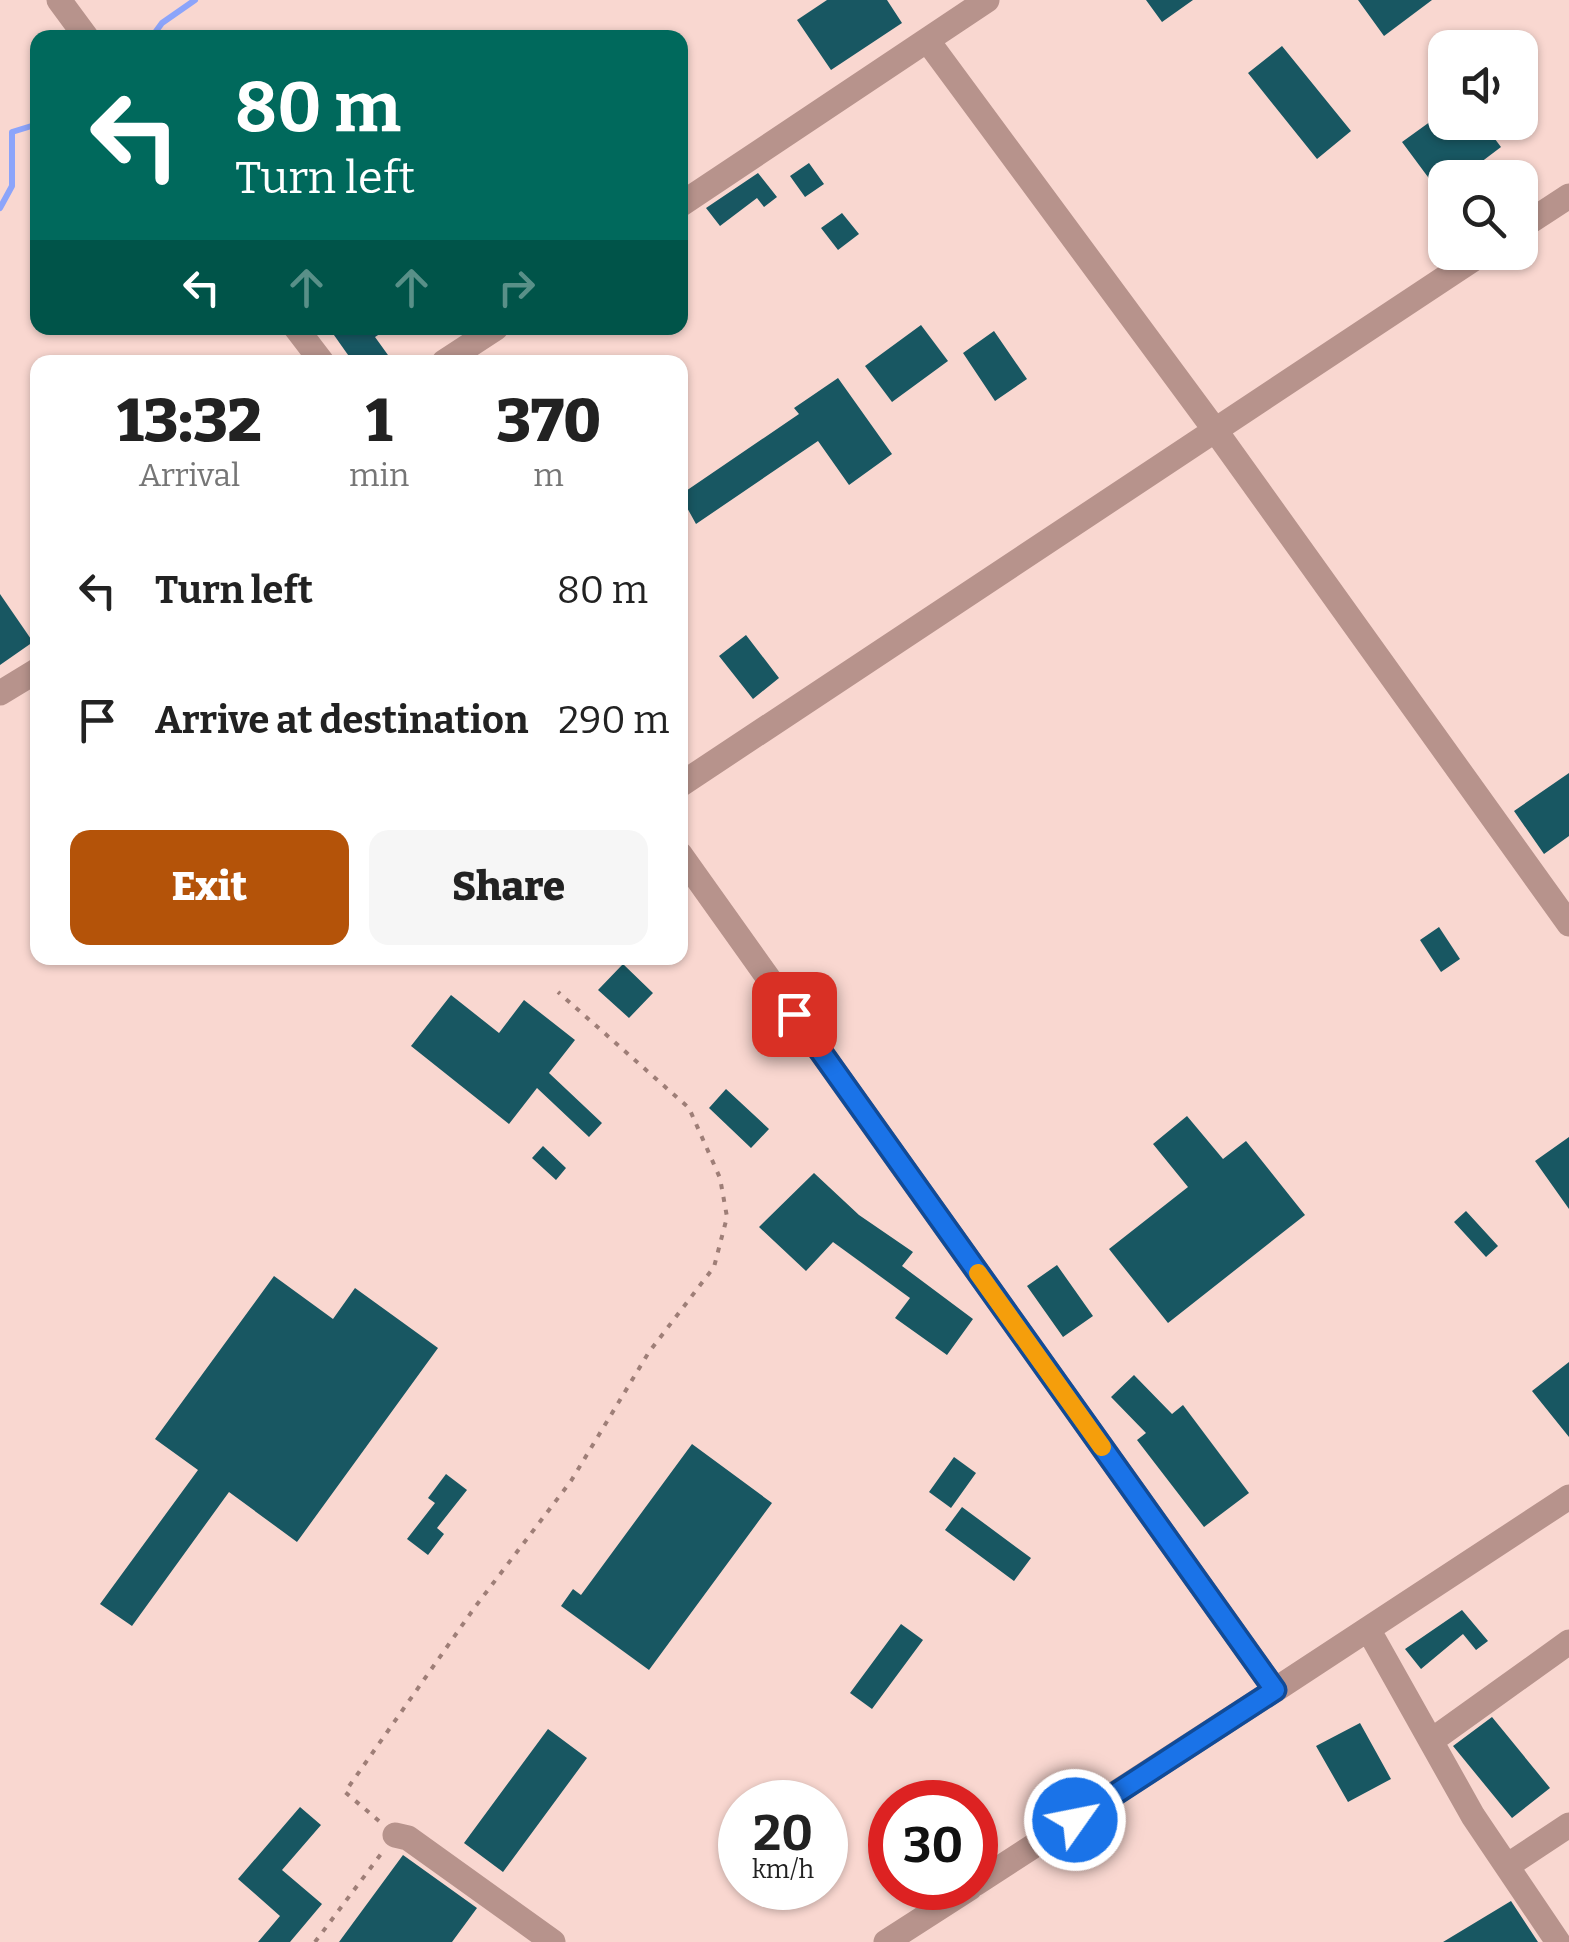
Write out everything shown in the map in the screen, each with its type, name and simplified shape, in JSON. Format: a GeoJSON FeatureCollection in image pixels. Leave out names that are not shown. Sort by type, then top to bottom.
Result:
{"type":"FeatureCollection","features":[{"type":"Feature","properties":{"kind":"street"},"geometry":{"type":"LineString","coordinates":[[60,0],[81,30]]}},
{"type":"Feature","properties":{"kind":"street"},"geometry":{"type":"LineString","coordinates":[[688,200],[987,0]]}},
{"type":"Feature","properties":{"kind":"street"},"geometry":{"type":"LineString","coordinates":[[928,40],[1215,430],[1569,924]]}},
{"type":"Feature","properties":{"kind":"street"},"geometry":{"type":"LineString","coordinates":[[1538,216],[1569,196]]}},
{"type":"Feature","properties":{"kind":"street"},"geometry":{"type":"LineString","coordinates":[[688,780],[1457,270]]}},
{"type":"Feature","properties":{"kind":"street"},"geometry":{"type":"LineString","coordinates":[[301,335],[317,355]]}},
{"type":"Feature","properties":{"kind":"street"},"geometry":{"type":"LineString","coordinates":[[455,355],[485,335]]}},
{"type":"Feature","properties":{"kind":"street"},"geometry":{"type":"LineString","coordinates":[[0,692],[30,675]]}},
{"type":"Feature","properties":{"kind":"street"},"geometry":{"type":"LineString","coordinates":[[688,865],[1275,1690]]}},
{"type":"Feature","properties":{"kind":"street"},"geometry":{"type":"LineString","coordinates":[[998,1870],[1569,1497]]}},
{"type":"Feature","properties":{"kind":"street"},"geometry":{"type":"LineString","coordinates":[[1368,1629],[1431,1741],[1558,1942]]}},
{"type":"Feature","properties":{"kind":"street"},"geometry":{"type":"LineString","coordinates":[[1431,1741],[1569,1642]]}},
{"type":"Feature","properties":{"kind":"street"},"geometry":{"type":"LineString","coordinates":[[1507,1866],[1569,1825]]}},
{"type":"Feature","properties":{"kind":"street"},"geometry":{"type":"LineString","coordinates":[[395,1835],[408,1838],[553,1942]]}},
{"type":"Feature","properties":{"kind":"street"},"geometry":{"type":"LineString","coordinates":[[886,1942],[936,1910]]}},
{"type":"Feature","properties":{"kind":"path"},"geometry":{"type":"LineString","coordinates":[[314,1942],[395,1835],[345,1792],[475,1607],[572,1480],[649,1352],[714,1267],[726,1217],[720,1178],[689,1108],[558,992]]}},
{"type":"Feature","properties":{"kind":"building"},"geometry":{"type":"Polygon","coordinates":[[[827,0],[887,0],[902,23],[831,70],[797,20],[827,0]]]}},
{"type":"Feature","properties":{"kind":"building"},"geometry":{"type":"Polygon","coordinates":[[[1146,0],[1193,0],[1162,22],[1146,0]]]}},
{"type":"Feature","properties":{"kind":"building"},"geometry":{"type":"Polygon","coordinates":[[[1358,0],[1432,0],[1384,36],[1358,0]]]}},
{"type":"Feature","properties":{"kind":"building"},"geometry":{"type":"Polygon","coordinates":[[[1282,46],[1351,131],[1317,159],[1248,73],[1282,46]]]}},
{"type":"Feature","properties":{"kind":"building"},"geometry":{"type":"Polygon","coordinates":[[[1428,123],[1428,140],[1496,140],[1501,147],[1484,160],[1428,160],[1428,177],[1402,142],[1428,123]]]}},
{"type":"Feature","properties":{"kind":"building"},"geometry":{"type":"Polygon","coordinates":[[[809,163],[824,184],[805,197],[790,176],[809,163]]]}},
{"type":"Feature","properties":{"kind":"building"},"geometry":{"type":"Polygon","coordinates":[[[758,173],[777,197],[764,207],[757,198],[720,226],[706,208],[758,173]]]}},
{"type":"Feature","properties":{"kind":"building"},"geometry":{"type":"Polygon","coordinates":[[[842,213],[859,234],[838,250],[821,228],[842,213]]]}},
{"type":"Feature","properties":{"kind":"building"},"geometry":{"type":"Polygon","coordinates":[[[921,325],[948,361],[892,402],[865,366],[921,325]]]}},
{"type":"Feature","properties":{"kind":"building"},"geometry":{"type":"Polygon","coordinates":[[[994,331],[1027,379],[995,401],[963,353],[994,331]]]}},
{"type":"Feature","properties":{"kind":"building"},"geometry":{"type":"Polygon","coordinates":[[[334,335],[378,335],[375,337],[388,355],[348,355],[334,335]]]}},
{"type":"Feature","properties":{"kind":"building"},"geometry":{"type":"Polygon","coordinates":[[[838,378],[892,454],[849,485],[818,441],[696,524],[688,510],[688,490],[799,414],[794,408],[838,378]]]}},
{"type":"Feature","properties":{"kind":"building"},"geometry":{"type":"Polygon","coordinates":[[[0,594],[30,638],[30,644],[0,665],[0,594]]]}},
{"type":"Feature","properties":{"kind":"building"},"geometry":{"type":"Polygon","coordinates":[[[746,635],[779,678],[753,699],[719,656],[746,635]]]}},
{"type":"Feature","properties":{"kind":"building"},"geometry":{"type":"Polygon","coordinates":[[[1569,773],[1569,836],[1544,854],[1514,811],[1569,773]]]}},
{"type":"Feature","properties":{"kind":"building"},"geometry":{"type":"Polygon","coordinates":[[[1439,927],[1460,959],[1441,972],[1420,940],[1439,927]]]}},
{"type":"Feature","properties":{"kind":"building"},"geometry":{"type":"Polygon","coordinates":[[[624,965],[653,993],[629,1018],[598,990],[624,965]]]}},
{"type":"Feature","properties":{"kind":"building"},"geometry":{"type":"Polygon","coordinates":[[[451,995],[499,1033],[524,1000],[575,1040],[549,1073],[602,1123],[589,1137],[537,1088],[509,1124],[411,1046],[451,995]]]}},
{"type":"Feature","properties":{"kind":"building"},"geometry":{"type":"Polygon","coordinates":[[[726,1089],[769,1129],[751,1148],[709,1108],[726,1089]]]}},
{"type":"Feature","properties":{"kind":"building"},"geometry":{"type":"Polygon","coordinates":[[[1187,1116],[1223,1159],[1246,1141],[1305,1215],[1168,1323],[1109,1249],[1188,1187],[1153,1144],[1187,1116]]]}},
{"type":"Feature","properties":{"kind":"building"},"geometry":{"type":"Polygon","coordinates":[[[1569,1137],[1569,1209],[1535,1161],[1569,1137]]]}},
{"type":"Feature","properties":{"kind":"building"},"geometry":{"type":"Polygon","coordinates":[[[543,1146],[566,1168],[556,1180],[532,1158],[543,1146]]]}},
{"type":"Feature","properties":{"kind":"building"},"geometry":{"type":"Polygon","coordinates":[[[814,1173],[859,1215],[913,1252],[902,1266],[973,1319],[947,1355],[895,1318],[910,1298],[833,1242],[806,1271],[759,1227],[814,1173]]]}},
{"type":"Feature","properties":{"kind":"building"},"geometry":{"type":"Polygon","coordinates":[[[1466,1211],[1498,1246],[1486,1257],[1454,1222],[1466,1211]]]}},
{"type":"Feature","properties":{"kind":"building"},"geometry":{"type":"Polygon","coordinates":[[[1057,1265],[1093,1316],[1063,1337],[1027,1286],[1057,1265]]]}},
{"type":"Feature","properties":{"kind":"building"},"geometry":{"type":"Polygon","coordinates":[[[274,1276],[333,1319],[355,1288],[438,1348],[297,1542],[229,1492],[132,1626],[100,1604],[198,1470],[155,1439],[274,1276]]]}},
{"type":"Feature","properties":{"kind":"building"},"geometry":{"type":"Polygon","coordinates":[[[1569,1362],[1569,1437],[1532,1391],[1569,1362]]]}},
{"type":"Feature","properties":{"kind":"building"},"geometry":{"type":"Polygon","coordinates":[[[1134,1375],[1172,1414],[1183,1405],[1249,1493],[1204,1527],[1137,1440],[1146,1433],[1111,1397],[1134,1375]]]}},
{"type":"Feature","properties":{"kind":"building"},"geometry":{"type":"Polygon","coordinates":[[[692,1444],[772,1503],[649,1670],[561,1606],[573,1589],[581,1595],[692,1444]]]}},
{"type":"Feature","properties":{"kind":"building"},"geometry":{"type":"Polygon","coordinates":[[[954,1457],[976,1473],[951,1508],[929,1492],[954,1457]]]}},
{"type":"Feature","properties":{"kind":"building"},"geometry":{"type":"Polygon","coordinates":[[[446,1474],[467,1490],[437,1528],[444,1534],[428,1555],[407,1539],[435,1503],[428,1498],[446,1474]]]}},
{"type":"Feature","properties":{"kind":"building"},"geometry":{"type":"Polygon","coordinates":[[[962,1507],[1031,1558],[1014,1581],[945,1530],[962,1507]]]}},
{"type":"Feature","properties":{"kind":"building"},"geometry":{"type":"Polygon","coordinates":[[[1462,1610],[1488,1641],[1476,1650],[1463,1634],[1421,1669],[1405,1649],[1462,1610]]]}},
{"type":"Feature","properties":{"kind":"building"},"geometry":{"type":"Polygon","coordinates":[[[901,1624],[923,1640],[872,1709],[850,1693],[901,1624]]]}},
{"type":"Feature","properties":{"kind":"building"},"geometry":{"type":"Polygon","coordinates":[[[1492,1717],[1550,1788],[1512,1818],[1453,1746],[1492,1717]]]}},
{"type":"Feature","properties":{"kind":"building"},"geometry":{"type":"Polygon","coordinates":[[[1360,1723],[1391,1779],[1348,1802],[1316,1746],[1360,1723]]]}},
{"type":"Feature","properties":{"kind":"building"},"geometry":{"type":"Polygon","coordinates":[[[548,1729],[587,1758],[503,1872],[464,1843],[548,1729]]]}},
{"type":"Feature","properties":{"kind":"building"},"geometry":{"type":"Polygon","coordinates":[[[300,1807],[321,1825],[282,1870],[322,1904],[290,1942],[258,1942],[280,1916],[238,1879],[300,1807]]]}},
{"type":"Feature","properties":{"kind":"building"},"geometry":{"type":"Polygon","coordinates":[[[403,1855],[477,1908],[452,1942],[339,1942],[403,1855]]]}},
{"type":"Feature","properties":{"kind":"building"},"geometry":{"type":"Polygon","coordinates":[[[1511,1901],[1538,1942],[1443,1942],[1511,1901]]]}},
{"type":"Feature","properties":{"kind":"waterway"},"geometry":{"type":"LineString","coordinates":[[157,30],[195,0]]}},
{"type":"Feature","properties":{"kind":"waterway"},"geometry":{"type":"LineString","coordinates":[[0,208],[12,186],[12,132],[30,126]]}},
{"type":"Feature","properties":{"kind":"slow traffic"},"geometry":{"type":"LineString","coordinates":[[978,1273],[1102,1447]]}},
{"type":"Feature","properties":{"kind":"route"},"geometry":{"type":"LineString","coordinates":[[794,1014],[1275,1690],[1075,1820]]}}]}
